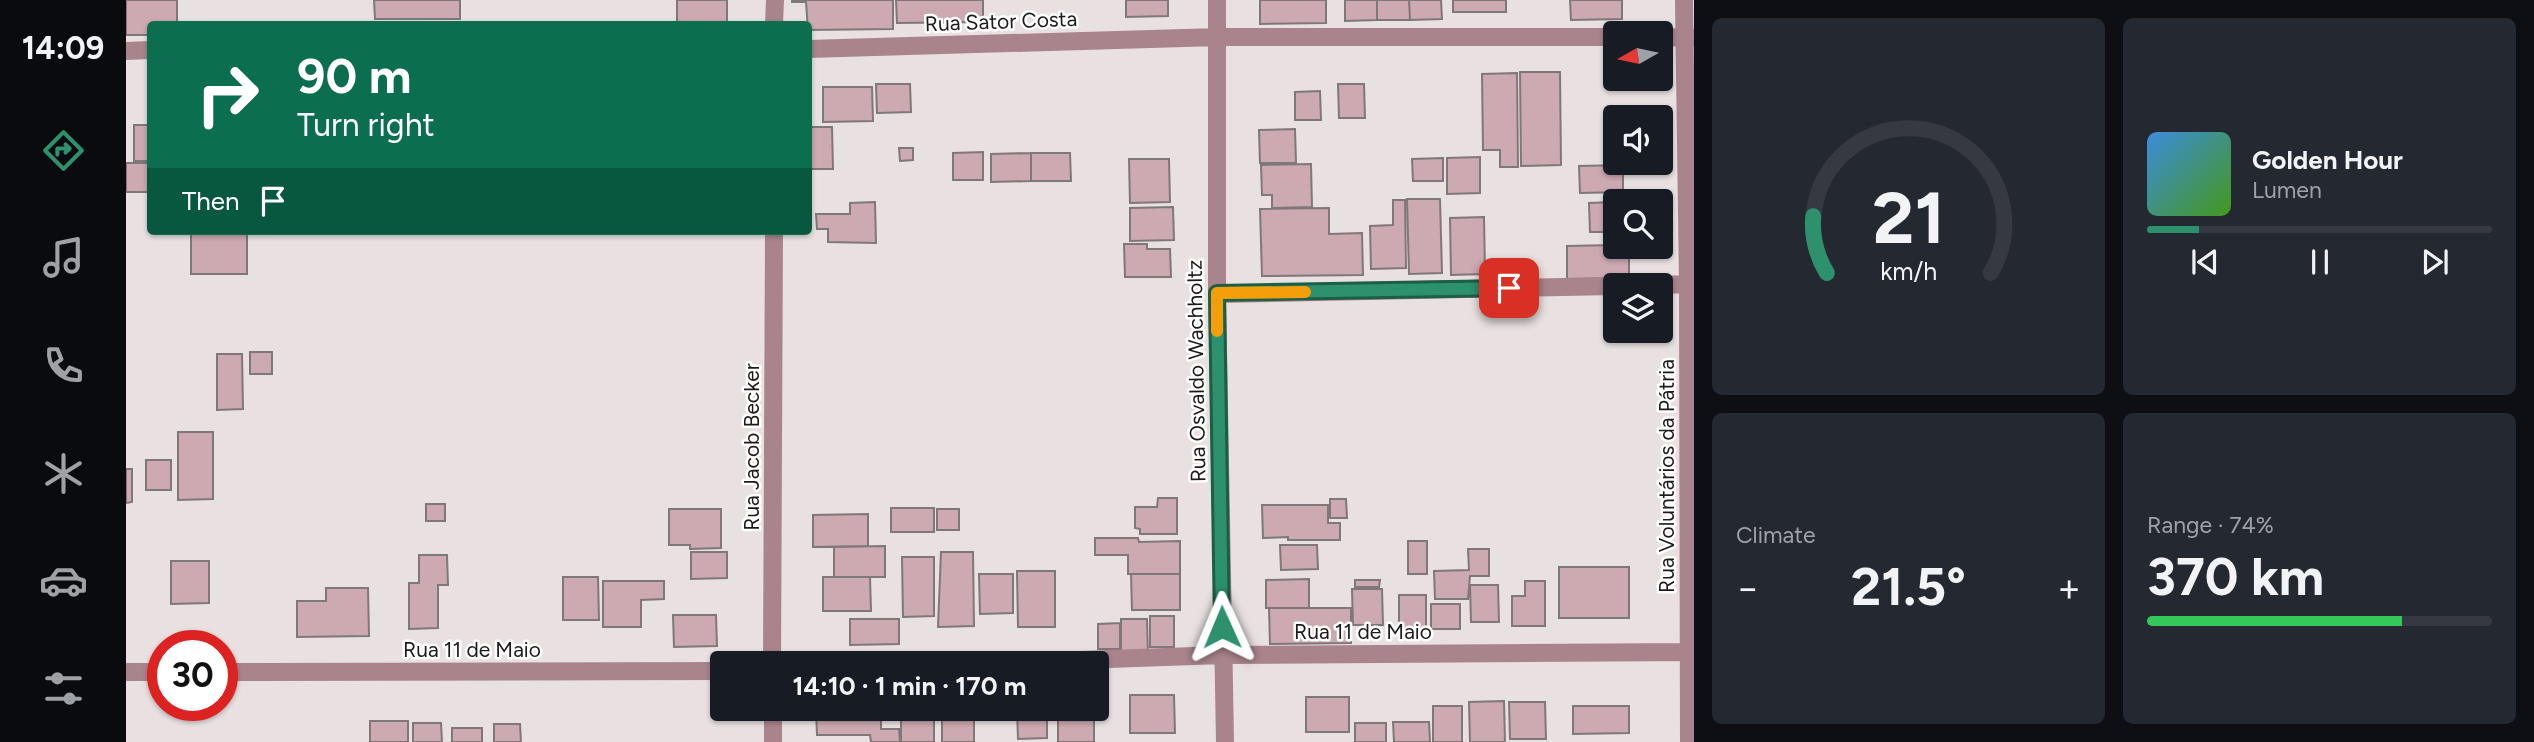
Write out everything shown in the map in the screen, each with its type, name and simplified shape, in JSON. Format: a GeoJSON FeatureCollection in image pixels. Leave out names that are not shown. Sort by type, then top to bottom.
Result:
{"type":"FeatureCollection","features":[{"type":"Feature","properties":{"kind":"street"},"geometry":{"type":"LineString","coordinates":[[774,21],[775,0]]}},
{"type":"Feature","properties":{"kind":"street","name":"Rua Osvaldo Wachholtz"},"geometry":{"type":"LineString","coordinates":[[1217,0],[1217,293],[1225,742]]}},
{"type":"Feature","properties":{"kind":"street","name":"Rua Voluntários da Pátria"},"geometry":{"type":"LineString","coordinates":[[1684,0],[1689,37],[1691,285],[1689,742]]}},
{"type":"Feature","properties":{"kind":"street","name":"Rua Sator Costa"},"geometry":{"type":"LineString","coordinates":[[812,49],[1218,37],[1603,37]]}},
{"type":"Feature","properties":{"kind":"street"},"geometry":{"type":"LineString","coordinates":[[126,51],[147,50]]}},
{"type":"Feature","properties":{"kind":"street","name":"Rua Jacob Becker"},"geometry":{"type":"LineString","coordinates":[[772,651],[774,235]]}},
{"type":"Feature","properties":{"kind":"street"},"geometry":{"type":"LineString","coordinates":[[1673,285],[1691,285]]}},
{"type":"Feature","properties":{"kind":"street"},"geometry":{"type":"LineString","coordinates":[[1217,293],[1603,286]]}},
{"type":"Feature","properties":{"kind":"street","name":"Rua 11 de Maio"},"geometry":{"type":"LineString","coordinates":[[1109,659],[1222,655],[1691,652]]}},
{"type":"Feature","properties":{"kind":"street","name":"Rua 11 de Maio"},"geometry":{"type":"LineString","coordinates":[[238,672],[710,671]]}},
{"type":"Feature","properties":{"kind":"street"},"geometry":{"type":"LineString","coordinates":[[126,672],[147,672]]}},
{"type":"Feature","properties":{"kind":"street"},"geometry":{"type":"LineString","coordinates":[[773,721],[773,742]]}},
{"type":"Feature","properties":{"kind":"building"},"geometry":{"type":"Polygon","coordinates":[[[126,0],[177,0],[177,21],[147,21],[147,35],[126,35],[126,0]]]}},
{"type":"Feature","properties":{"kind":"building"},"geometry":{"type":"Polygon","coordinates":[[[374,0],[460,0],[460,19],[375,19],[374,0]]]}},
{"type":"Feature","properties":{"kind":"building"},"geometry":{"type":"Polygon","coordinates":[[[677,0],[727,0],[727,21],[677,21],[677,0]]]}},
{"type":"Feature","properties":{"kind":"building"},"geometry":{"type":"Polygon","coordinates":[[[893,0],[893,29],[812,30],[812,21],[807,21],[806,2],[792,2],[893,0]]]}},
{"type":"Feature","properties":{"kind":"building"},"geometry":{"type":"Polygon","coordinates":[[[896,0],[983,0],[983,22],[897,23],[896,0]]]}},
{"type":"Feature","properties":{"kind":"building"},"geometry":{"type":"Polygon","coordinates":[[[1126,0],[1168,0],[1168,16],[1126,17],[1126,0]]]}},
{"type":"Feature","properties":{"kind":"building"},"geometry":{"type":"Polygon","coordinates":[[[1260,0],[1326,0],[1326,23],[1260,24],[1260,0]]]}},
{"type":"Feature","properties":{"kind":"building"},"geometry":{"type":"Polygon","coordinates":[[[1345,0],[1377,0],[1377,20],[1345,21],[1345,0]]]}},
{"type":"Feature","properties":{"kind":"building"},"geometry":{"type":"Polygon","coordinates":[[[1377,0],[1409,0],[1410,20],[1377,20],[1377,0]]]}},
{"type":"Feature","properties":{"kind":"building"},"geometry":{"type":"Polygon","coordinates":[[[1409,0],[1441,0],[1442,19],[1410,20],[1409,0]]]}},
{"type":"Feature","properties":{"kind":"building"},"geometry":{"type":"Polygon","coordinates":[[[1453,0],[1506,0],[1506,12],[1453,12],[1453,0]]]}},
{"type":"Feature","properties":{"kind":"building"},"geometry":{"type":"Polygon","coordinates":[[[1570,0],[1622,0],[1622,19],[1571,20],[1570,0]]]}},
{"type":"Feature","properties":{"kind":"building"},"geometry":{"type":"Polygon","coordinates":[[[1520,72],[1560,72],[1561,165],[1521,166],[1520,72]]]}},
{"type":"Feature","properties":{"kind":"building"},"geometry":{"type":"Polygon","coordinates":[[[1517,73],[1518,167],[1500,167],[1500,150],[1483,150],[1482,74],[1517,73]]]}},
{"type":"Feature","properties":{"kind":"building"},"geometry":{"type":"Polygon","coordinates":[[[876,84],[910,84],[911,112],[877,113],[876,84]]]}},
{"type":"Feature","properties":{"kind":"building"},"geometry":{"type":"Polygon","coordinates":[[[1338,84],[1364,84],[1365,118],[1339,118],[1338,84]]]}},
{"type":"Feature","properties":{"kind":"building"},"geometry":{"type":"Polygon","coordinates":[[[823,87],[872,87],[873,121],[823,122],[823,87]]]}},
{"type":"Feature","properties":{"kind":"building"},"geometry":{"type":"Polygon","coordinates":[[[1320,91],[1321,120],[1295,120],[1295,92],[1320,91]]]}},
{"type":"Feature","properties":{"kind":"building"},"geometry":{"type":"Polygon","coordinates":[[[134,125],[147,125],[147,161],[134,161],[134,125]]]}},
{"type":"Feature","properties":{"kind":"building"},"geometry":{"type":"Polygon","coordinates":[[[812,127],[832,127],[833,169],[812,169],[812,127]]]}},
{"type":"Feature","properties":{"kind":"building"},"geometry":{"type":"Polygon","coordinates":[[[1295,129],[1296,163],[1260,163],[1259,130],[1295,129]]]}},
{"type":"Feature","properties":{"kind":"building"},"geometry":{"type":"Polygon","coordinates":[[[899,148],[913,148],[913,160],[900,161],[899,148]]]}},
{"type":"Feature","properties":{"kind":"building"},"geometry":{"type":"Polygon","coordinates":[[[983,152],[983,180],[953,180],[953,153],[983,152]]]}},
{"type":"Feature","properties":{"kind":"building"},"geometry":{"type":"Polygon","coordinates":[[[1031,153],[1031,181],[991,182],[991,154],[1031,153]]]}},
{"type":"Feature","properties":{"kind":"building"},"geometry":{"type":"Polygon","coordinates":[[[1031,153],[1070,153],[1071,181],[1031,181],[1031,153]]]}},
{"type":"Feature","properties":{"kind":"building"},"geometry":{"type":"Polygon","coordinates":[[[1480,157],[1480,193],[1447,194],[1447,158],[1480,157]]]}},
{"type":"Feature","properties":{"kind":"building"},"geometry":{"type":"Polygon","coordinates":[[[1443,158],[1443,181],[1413,181],[1412,159],[1443,158]]]}},
{"type":"Feature","properties":{"kind":"building"},"geometry":{"type":"Polygon","coordinates":[[[1129,159],[1169,159],[1170,202],[1130,203],[1129,159]]]}},
{"type":"Feature","properties":{"kind":"building"},"geometry":{"type":"Polygon","coordinates":[[[126,163],[147,163],[147,192],[126,192],[126,163]]]}},
{"type":"Feature","properties":{"kind":"building"},"geometry":{"type":"Polygon","coordinates":[[[1311,164],[1312,207],[1272,208],[1272,195],[1262,195],[1261,165],[1311,164]]]}},
{"type":"Feature","properties":{"kind":"building"},"geometry":{"type":"Polygon","coordinates":[[[1603,165],[1603,175],[1623,175],[1623,189],[1580,193],[1579,166],[1603,165]]]}},
{"type":"Feature","properties":{"kind":"building"},"geometry":{"type":"Polygon","coordinates":[[[1407,199],[1440,199],[1442,273],[1409,274],[1407,199]]]}},
{"type":"Feature","properties":{"kind":"building"},"geometry":{"type":"Polygon","coordinates":[[[1393,200],[1405,200],[1406,268],[1371,269],[1370,226],[1393,225],[1393,200]]]}},
{"type":"Feature","properties":{"kind":"building"},"geometry":{"type":"Polygon","coordinates":[[[875,202],[876,243],[828,242],[828,229],[817,229],[816,214],[850,214],[850,203],[875,202]]]}},
{"type":"Feature","properties":{"kind":"building"},"geometry":{"type":"Polygon","coordinates":[[[1603,202],[1603,232],[1590,232],[1589,203],[1603,202]]]}},
{"type":"Feature","properties":{"kind":"building"},"geometry":{"type":"Polygon","coordinates":[[[1173,207],[1174,240],[1130,241],[1130,208],[1173,207]]]}},
{"type":"Feature","properties":{"kind":"building"},"geometry":{"type":"Polygon","coordinates":[[[1329,208],[1329,234],[1362,233],[1363,275],[1262,276],[1260,209],[1329,208]]]}},
{"type":"Feature","properties":{"kind":"building"},"geometry":{"type":"Polygon","coordinates":[[[1484,217],[1485,274],[1451,275],[1450,218],[1484,217]]]}},
{"type":"Feature","properties":{"kind":"building"},"geometry":{"type":"Polygon","coordinates":[[[191,235],[247,235],[247,274],[191,274],[191,235]]]}},
{"type":"Feature","properties":{"kind":"building"},"geometry":{"type":"Polygon","coordinates":[[[1124,244],[1147,244],[1147,249],[1170,249],[1171,277],[1125,277],[1124,244]]]}},
{"type":"Feature","properties":{"kind":"building"},"geometry":{"type":"Polygon","coordinates":[[[1603,245],[1603,259],[1629,259],[1629,273],[1603,273],[1603,278],[1567,279],[1567,246],[1603,245]]]}},
{"type":"Feature","properties":{"kind":"building"},"geometry":{"type":"Polygon","coordinates":[[[250,352],[272,352],[272,374],[250,374],[250,352]]]}},
{"type":"Feature","properties":{"kind":"building"},"geometry":{"type":"Polygon","coordinates":[[[217,354],[242,354],[243,409],[217,410],[217,354]]]}},
{"type":"Feature","properties":{"kind":"building"},"geometry":{"type":"Polygon","coordinates":[[[178,432],[213,432],[213,499],[178,500],[178,432]]]}},
{"type":"Feature","properties":{"kind":"building"},"geometry":{"type":"Polygon","coordinates":[[[146,460],[171,460],[171,490],[146,490],[146,460]]]}},
{"type":"Feature","properties":{"kind":"building"},"geometry":{"type":"Polygon","coordinates":[[[126,469],[132,469],[132,502],[126,503],[126,469]]]}},
{"type":"Feature","properties":{"kind":"building"},"geometry":{"type":"Polygon","coordinates":[[[1158,498],[1177,498],[1177,534],[1140,534],[1140,529],[1135,528],[1135,507],[1157,507],[1158,498]]]}},
{"type":"Feature","properties":{"kind":"building"},"geometry":{"type":"Polygon","coordinates":[[[1330,499],[1346,499],[1347,518],[1330,518],[1330,499]]]}},
{"type":"Feature","properties":{"kind":"building"},"geometry":{"type":"Polygon","coordinates":[[[426,504],[445,504],[445,521],[426,521],[426,504]]]}},
{"type":"Feature","properties":{"kind":"building"},"geometry":{"type":"Polygon","coordinates":[[[1262,505],[1328,505],[1328,523],[1340,523],[1340,540],[1263,538],[1262,505]]]}},
{"type":"Feature","properties":{"kind":"building"},"geometry":{"type":"Polygon","coordinates":[[[891,508],[934,508],[934,532],[891,532],[891,508]]]}},
{"type":"Feature","properties":{"kind":"building"},"geometry":{"type":"Polygon","coordinates":[[[669,509],[721,509],[721,548],[690,549],[690,545],[669,545],[669,509]]]}},
{"type":"Feature","properties":{"kind":"building"},"geometry":{"type":"Polygon","coordinates":[[[937,509],[959,509],[959,530],[937,530],[937,509]]]}},
{"type":"Feature","properties":{"kind":"building"},"geometry":{"type":"Polygon","coordinates":[[[868,514],[868,546],[813,547],[813,515],[868,514]]]}},
{"type":"Feature","properties":{"kind":"building"},"geometry":{"type":"Polygon","coordinates":[[[1095,538],[1138,538],[1139,542],[1180,541],[1180,574],[1128,574],[1128,555],[1095,555],[1095,538]]]}},
{"type":"Feature","properties":{"kind":"building"},"geometry":{"type":"Polygon","coordinates":[[[1408,541],[1427,541],[1427,574],[1408,574],[1408,541]]]}},
{"type":"Feature","properties":{"kind":"building"},"geometry":{"type":"Polygon","coordinates":[[[1280,545],[1317,545],[1318,569],[1281,570],[1280,545]]]}},
{"type":"Feature","properties":{"kind":"building"},"geometry":{"type":"Polygon","coordinates":[[[885,546],[885,577],[834,577],[834,547],[885,546]]]}},
{"type":"Feature","properties":{"kind":"building"},"geometry":{"type":"Polygon","coordinates":[[[1468,549],[1489,549],[1489,576],[1470,576],[1468,599],[1435,599],[1434,571],[1469,570],[1468,549]]]}},
{"type":"Feature","properties":{"kind":"building"},"geometry":{"type":"Polygon","coordinates":[[[691,552],[727,552],[727,578],[691,579],[691,552]]]}},
{"type":"Feature","properties":{"kind":"building"},"geometry":{"type":"Polygon","coordinates":[[[941,552],[973,552],[974,626],[938,627],[941,552]]]}},
{"type":"Feature","properties":{"kind":"building"},"geometry":{"type":"Polygon","coordinates":[[[419,555],[447,555],[448,585],[438,585],[438,628],[409,629],[409,583],[419,583],[419,555]]]}},
{"type":"Feature","properties":{"kind":"building"},"geometry":{"type":"Polygon","coordinates":[[[902,557],[934,557],[934,616],[903,617],[902,557]]]}},
{"type":"Feature","properties":{"kind":"building"},"geometry":{"type":"Polygon","coordinates":[[[171,561],[209,561],[209,603],[171,604],[171,561]]]}},
{"type":"Feature","properties":{"kind":"building"},"geometry":{"type":"Polygon","coordinates":[[[1559,567],[1629,567],[1629,618],[1559,618],[1559,567]]]}},
{"type":"Feature","properties":{"kind":"building"},"geometry":{"type":"Polygon","coordinates":[[[1017,571],[1055,571],[1055,627],[1018,627],[1017,571]]]}},
{"type":"Feature","properties":{"kind":"building"},"geometry":{"type":"Polygon","coordinates":[[[979,574],[1013,574],[1013,613],[980,614],[979,574]]]}},
{"type":"Feature","properties":{"kind":"building"},"geometry":{"type":"Polygon","coordinates":[[[1131,574],[1180,574],[1180,610],[1132,610],[1131,574]]]}},
{"type":"Feature","properties":{"kind":"building"},"geometry":{"type":"Polygon","coordinates":[[[563,577],[598,577],[599,620],[563,620],[563,577]]]}},
{"type":"Feature","properties":{"kind":"building"},"geometry":{"type":"Polygon","coordinates":[[[823,577],[870,577],[871,611],[823,611],[823,577]]]}},
{"type":"Feature","properties":{"kind":"building"},"geometry":{"type":"Polygon","coordinates":[[[1309,579],[1309,608],[1266,608],[1266,580],[1309,579]]]}},
{"type":"Feature","properties":{"kind":"building"},"geometry":{"type":"Polygon","coordinates":[[[1355,580],[1380,580],[1379,587],[1355,587],[1355,580]]]}},
{"type":"Feature","properties":{"kind":"building"},"geometry":{"type":"Polygon","coordinates":[[[603,581],[664,581],[664,599],[641,600],[641,627],[603,627],[603,581]]]}},
{"type":"Feature","properties":{"kind":"building"},"geometry":{"type":"Polygon","coordinates":[[[1525,581],[1545,581],[1545,626],[1512,626],[1512,596],[1525,596],[1525,581]]]}},
{"type":"Feature","properties":{"kind":"building"},"geometry":{"type":"Polygon","coordinates":[[[1470,585],[1498,585],[1499,622],[1471,622],[1470,585]]]}},
{"type":"Feature","properties":{"kind":"building"},"geometry":{"type":"Polygon","coordinates":[[[326,588],[368,588],[369,636],[297,637],[297,601],[326,601],[326,588]]]}},
{"type":"Feature","properties":{"kind":"building"},"geometry":{"type":"Polygon","coordinates":[[[1352,589],[1382,589],[1383,625],[1353,625],[1352,589]]]}},
{"type":"Feature","properties":{"kind":"building"},"geometry":{"type":"Polygon","coordinates":[[[1399,595],[1426,595],[1426,628],[1399,628],[1399,595]]]}},
{"type":"Feature","properties":{"kind":"building"},"geometry":{"type":"Polygon","coordinates":[[[1431,604],[1460,604],[1460,629],[1431,629],[1431,604]]]}},
{"type":"Feature","properties":{"kind":"building"},"geometry":{"type":"Polygon","coordinates":[[[1269,608],[1351,608],[1351,643],[1270,644],[1269,608]]]}},
{"type":"Feature","properties":{"kind":"building"},"geometry":{"type":"Polygon","coordinates":[[[673,615],[716,615],[717,646],[674,647],[673,615]]]}},
{"type":"Feature","properties":{"kind":"building"},"geometry":{"type":"Polygon","coordinates":[[[1150,616],[1174,616],[1174,647],[1150,647],[1150,616]]]}},
{"type":"Feature","properties":{"kind":"building"},"geometry":{"type":"Polygon","coordinates":[[[850,619],[899,619],[899,644],[850,645],[850,619]]]}},
{"type":"Feature","properties":{"kind":"building"},"geometry":{"type":"Polygon","coordinates":[[[1121,619],[1147,619],[1148,656],[1121,656],[1121,619]]]}},
{"type":"Feature","properties":{"kind":"building"},"geometry":{"type":"Polygon","coordinates":[[[1120,623],[1120,649],[1098,649],[1098,624],[1120,623]]]}},
{"type":"Feature","properties":{"kind":"building"},"geometry":{"type":"Polygon","coordinates":[[[1130,695],[1174,695],[1175,733],[1130,733],[1130,695]]]}},
{"type":"Feature","properties":{"kind":"building"},"geometry":{"type":"Polygon","coordinates":[[[1306,697],[1349,697],[1349,732],[1306,732],[1306,697]]]}},
{"type":"Feature","properties":{"kind":"building"},"geometry":{"type":"Polygon","coordinates":[[[1504,701],[1505,742],[1470,742],[1469,702],[1504,701]]]}},
{"type":"Feature","properties":{"kind":"building"},"geometry":{"type":"Polygon","coordinates":[[[1509,702],[1545,702],[1546,739],[1510,739],[1509,702]]]}},
{"type":"Feature","properties":{"kind":"building"},"geometry":{"type":"Polygon","coordinates":[[[1433,706],[1462,706],[1462,742],[1433,742],[1433,706]]]}},
{"type":"Feature","properties":{"kind":"building"},"geometry":{"type":"Polygon","coordinates":[[[1573,706],[1629,706],[1629,733],[1573,734],[1573,706]]]}},
{"type":"Feature","properties":{"kind":"building"},"geometry":{"type":"Polygon","coordinates":[[[370,721],[408,721],[408,742],[370,742],[370,721]]]}},
{"type":"Feature","properties":{"kind":"building"},"geometry":{"type":"Polygon","coordinates":[[[816,721],[881,721],[881,729],[899,729],[900,742],[871,742],[870,735],[817,735],[816,721]]]}},
{"type":"Feature","properties":{"kind":"building"},"geometry":{"type":"Polygon","coordinates":[[[901,721],[934,721],[934,742],[901,742],[901,721]]]}},
{"type":"Feature","properties":{"kind":"building"},"geometry":{"type":"Polygon","coordinates":[[[942,721],[974,721],[974,742],[942,742],[942,721]]]}},
{"type":"Feature","properties":{"kind":"building"},"geometry":{"type":"Polygon","coordinates":[[[1017,721],[1047,721],[1047,738],[1018,739],[1017,721]]]}},
{"type":"Feature","properties":{"kind":"building"},"geometry":{"type":"Polygon","coordinates":[[[1058,721],[1094,721],[1094,742],[1058,742],[1058,721]]]}},
{"type":"Feature","properties":{"kind":"building"},"geometry":{"type":"Polygon","coordinates":[[[1393,722],[1429,722],[1430,742],[1394,742],[1393,722]]]}},
{"type":"Feature","properties":{"kind":"building"},"geometry":{"type":"Polygon","coordinates":[[[413,723],[441,723],[442,742],[413,742],[413,723]]]}},
{"type":"Feature","properties":{"kind":"building"},"geometry":{"type":"Polygon","coordinates":[[[1355,723],[1386,723],[1386,742],[1355,742],[1355,723]]]}},
{"type":"Feature","properties":{"kind":"building"},"geometry":{"type":"Polygon","coordinates":[[[494,724],[520,724],[521,742],[494,742],[494,724]]]}},
{"type":"Feature","properties":{"kind":"building"},"geometry":{"type":"Polygon","coordinates":[[[452,728],[482,728],[482,742],[452,742],[452,728]]]}},
{"type":"Feature","properties":{"kind":"slow traffic"},"geometry":{"type":"LineString","coordinates":[[1217,331],[1217,293],[1305,292]]}},
{"type":"Feature","properties":{"kind":"route"},"geometry":{"type":"LineString","coordinates":[[1222,627],[1217,293],[1509,288]]}}]}
